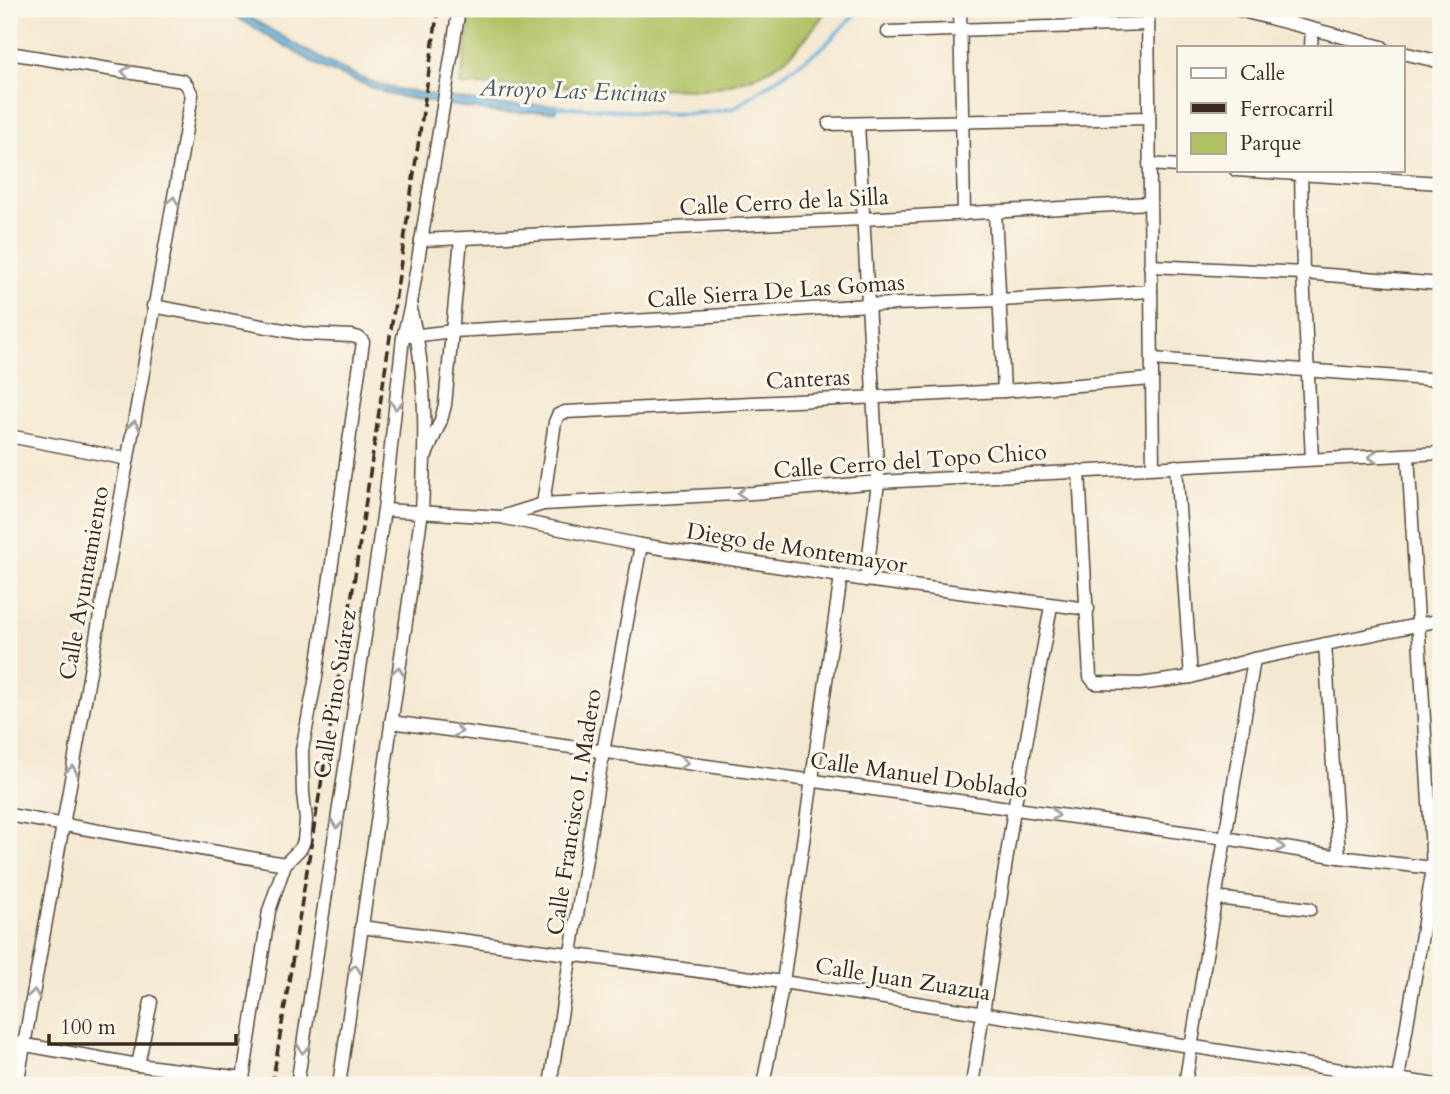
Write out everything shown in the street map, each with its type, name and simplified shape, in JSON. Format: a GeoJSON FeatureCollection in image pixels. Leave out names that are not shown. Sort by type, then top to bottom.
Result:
{"type":"FeatureCollection","features":[{"type":"Feature","properties":{"kind":"street","name":"Calle Pino Suárez"},"geometry":{"type":"LineString","coordinates":[[297,1085],[384,510],[403,337],[410,309],[458,9]]}},
{"type":"Feature","properties":{"kind":"street"},"geometry":{"type":"LineString","coordinates":[[960,9],[964,214]]}},
{"type":"Feature","properties":{"kind":"street"},"geometry":{"type":"LineString","coordinates":[[1148,9],[1153,467]]}},
{"type":"Feature","properties":{"kind":"street"},"geometry":{"type":"LineString","coordinates":[[1235,9],[1260,12],[1378,46]]}},
{"type":"Feature","properties":{"kind":"street"},"geometry":{"type":"LineString","coordinates":[[888,32],[1148,24]]}},
{"type":"Feature","properties":{"kind":"street"},"geometry":{"type":"LineString","coordinates":[[1311,46],[1312,29]]}},
{"type":"Feature","properties":{"kind":"street"},"geometry":{"type":"LineString","coordinates":[[1404,52],[1441,62]]}},
{"type":"Feature","properties":{"kind":"street","name":"Calle Ayuntamiento"},"geometry":{"type":"LineString","coordinates":[[9,53],[183,81],[190,89],[191,102],[17,1085]]}},
{"type":"Feature","properties":{"kind":"street"},"geometry":{"type":"LineString","coordinates":[[829,124],[1149,118]]}},
{"type":"Feature","properties":{"kind":"street"},"geometry":{"type":"LineString","coordinates":[[858,124],[878,482],[866,580]]}},
{"type":"Feature","properties":{"kind":"street"},"geometry":{"type":"LineString","coordinates":[[1149,164],[1177,166]]}},
{"type":"Feature","properties":{"kind":"street"},"geometry":{"type":"LineString","coordinates":[[1312,459],[1301,172],[1441,183]]}},
{"type":"Feature","properties":{"kind":"street","name":"Calle Cerro de la Silla"},"geometry":{"type":"LineString","coordinates":[[421,240],[1149,203]]}},
{"type":"Feature","properties":{"kind":"street"},"geometry":{"type":"LineString","coordinates":[[995,212],[1004,391]]}},
{"type":"Feature","properties":{"kind":"street","name":"Calle Pino Suárez"},"geometry":{"type":"LineString","coordinates":[[425,459],[443,413],[461,239]]}},
{"type":"Feature","properties":{"kind":"street"},"geometry":{"type":"LineString","coordinates":[[1150,266],[1303,273],[1441,284]]}},
{"type":"Feature","properties":{"kind":"street","name":"Calle Sierra De Las Gomas"},"geometry":{"type":"LineString","coordinates":[[403,337],[453,331],[868,304],[1151,291]]}},
{"type":"Feature","properties":{"kind":"street"},"geometry":{"type":"LineString","coordinates":[[9,1042],[242,1082],[269,911],[285,864],[301,848],[304,841],[306,820],[302,750],[316,677],[363,342],[358,337],[305,334],[153,306]]}},
{"type":"Feature","properties":{"kind":"street","name":"Calle Pino Suárez"},"geometry":{"type":"LineString","coordinates":[[339,1085],[422,512],[425,459],[417,336],[410,309]]}},
{"type":"Feature","properties":{"kind":"street"},"geometry":{"type":"LineString","coordinates":[[1152,359],[1441,380]]}},
{"type":"Feature","properties":{"kind":"street","name":"Canteras"},"geometry":{"type":"LineString","coordinates":[[543,504],[555,422],[558,415],[565,412],[1004,391],[1153,379]]}},
{"type":"Feature","properties":{"kind":"street"},"geometry":{"type":"LineString","coordinates":[[9,436],[128,459]]}},
{"type":"Feature","properties":{"kind":"street","name":"Calle Cerro del Topo Chico"},"geometry":{"type":"LineString","coordinates":[[384,510],[501,517],[543,504],[753,493],[878,482],[1441,453]]}},
{"type":"Feature","properties":{"kind":"street"},"geometry":{"type":"LineString","coordinates":[[1398,1079],[1437,868],[1408,455]]}},
{"type":"Feature","properties":{"kind":"street"},"geometry":{"type":"LineString","coordinates":[[1175,466],[1191,677]]}},
{"type":"Feature","properties":{"kind":"street"},"geometry":{"type":"LineString","coordinates":[[1079,471],[1090,677],[1095,683],[1140,684],[1191,677],[1254,659],[1441,620]]}},
{"type":"Feature","properties":{"kind":"street","name":"Diego de Montemayor"},"geometry":{"type":"LineString","coordinates":[[501,517],[641,545],[866,580],[1088,609]]}},
{"type":"Feature","properties":{"kind":"street","name":"Calle Francisco I. Madero"},"geometry":{"type":"LineString","coordinates":[[550,1085],[603,752],[641,545]]}},
{"type":"Feature","properties":{"kind":"street"},"geometry":{"type":"LineString","coordinates":[[763,1085],[783,982],[841,576]]}},
{"type":"Feature","properties":{"kind":"street"},"geometry":{"type":"LineString","coordinates":[[972,1085],[1014,809],[1051,606]]}},
{"type":"Feature","properties":{"kind":"street"},"geometry":{"type":"LineString","coordinates":[[1325,644],[1339,857]]}},
{"type":"Feature","properties":{"kind":"street"},"geometry":{"type":"LineString","coordinates":[[1185,1085],[1254,659]]}},
{"type":"Feature","properties":{"kind":"street","name":"Calle Manuel Doblado"},"geometry":{"type":"LineString","coordinates":[[391,722],[1225,838],[1339,857],[1437,868]]}},
{"type":"Feature","properties":{"kind":"street"},"geometry":{"type":"LineString","coordinates":[[9,815],[285,864]]}},
{"type":"Feature","properties":{"kind":"street"},"geometry":{"type":"LineString","coordinates":[[1216,898],[1310,909]]}},
{"type":"Feature","properties":{"kind":"street","name":"Calle Juan Zuazua"},"geometry":{"type":"LineString","coordinates":[[361,927],[783,982],[1436,1085]]}},
{"type":"Feature","properties":{"kind":"street"},"geometry":{"type":"LineString","coordinates":[[138,1065],[151,1002]]}},
{"type":"Feature","properties":{"kind":"green space"},"geometry":{"type":"Polygon","coordinates":[[[472,9],[828,9],[798,47],[784,60],[764,72],[708,89],[460,85],[472,9]]]}},
{"type":"Feature","properties":{"kind":"water"},"geometry":{"type":"Polygon","coordinates":[[[223,9],[235,9],[325,61],[390,88],[499,105],[556,105],[556,111],[499,113],[391,95],[321,67],[223,9]]]}},
{"type":"Feature","properties":{"kind":"waterway","name":"Arroyo Las Encinas"},"geometry":{"type":"LineString","coordinates":[[552,107],[667,114],[691,114],[734,108],[822,48],[860,9]]}},
{"type":"Feature","properties":{"kind":"railway"},"geometry":{"type":"LineString","coordinates":[[272,1085],[354,582],[438,9]]}}]}
